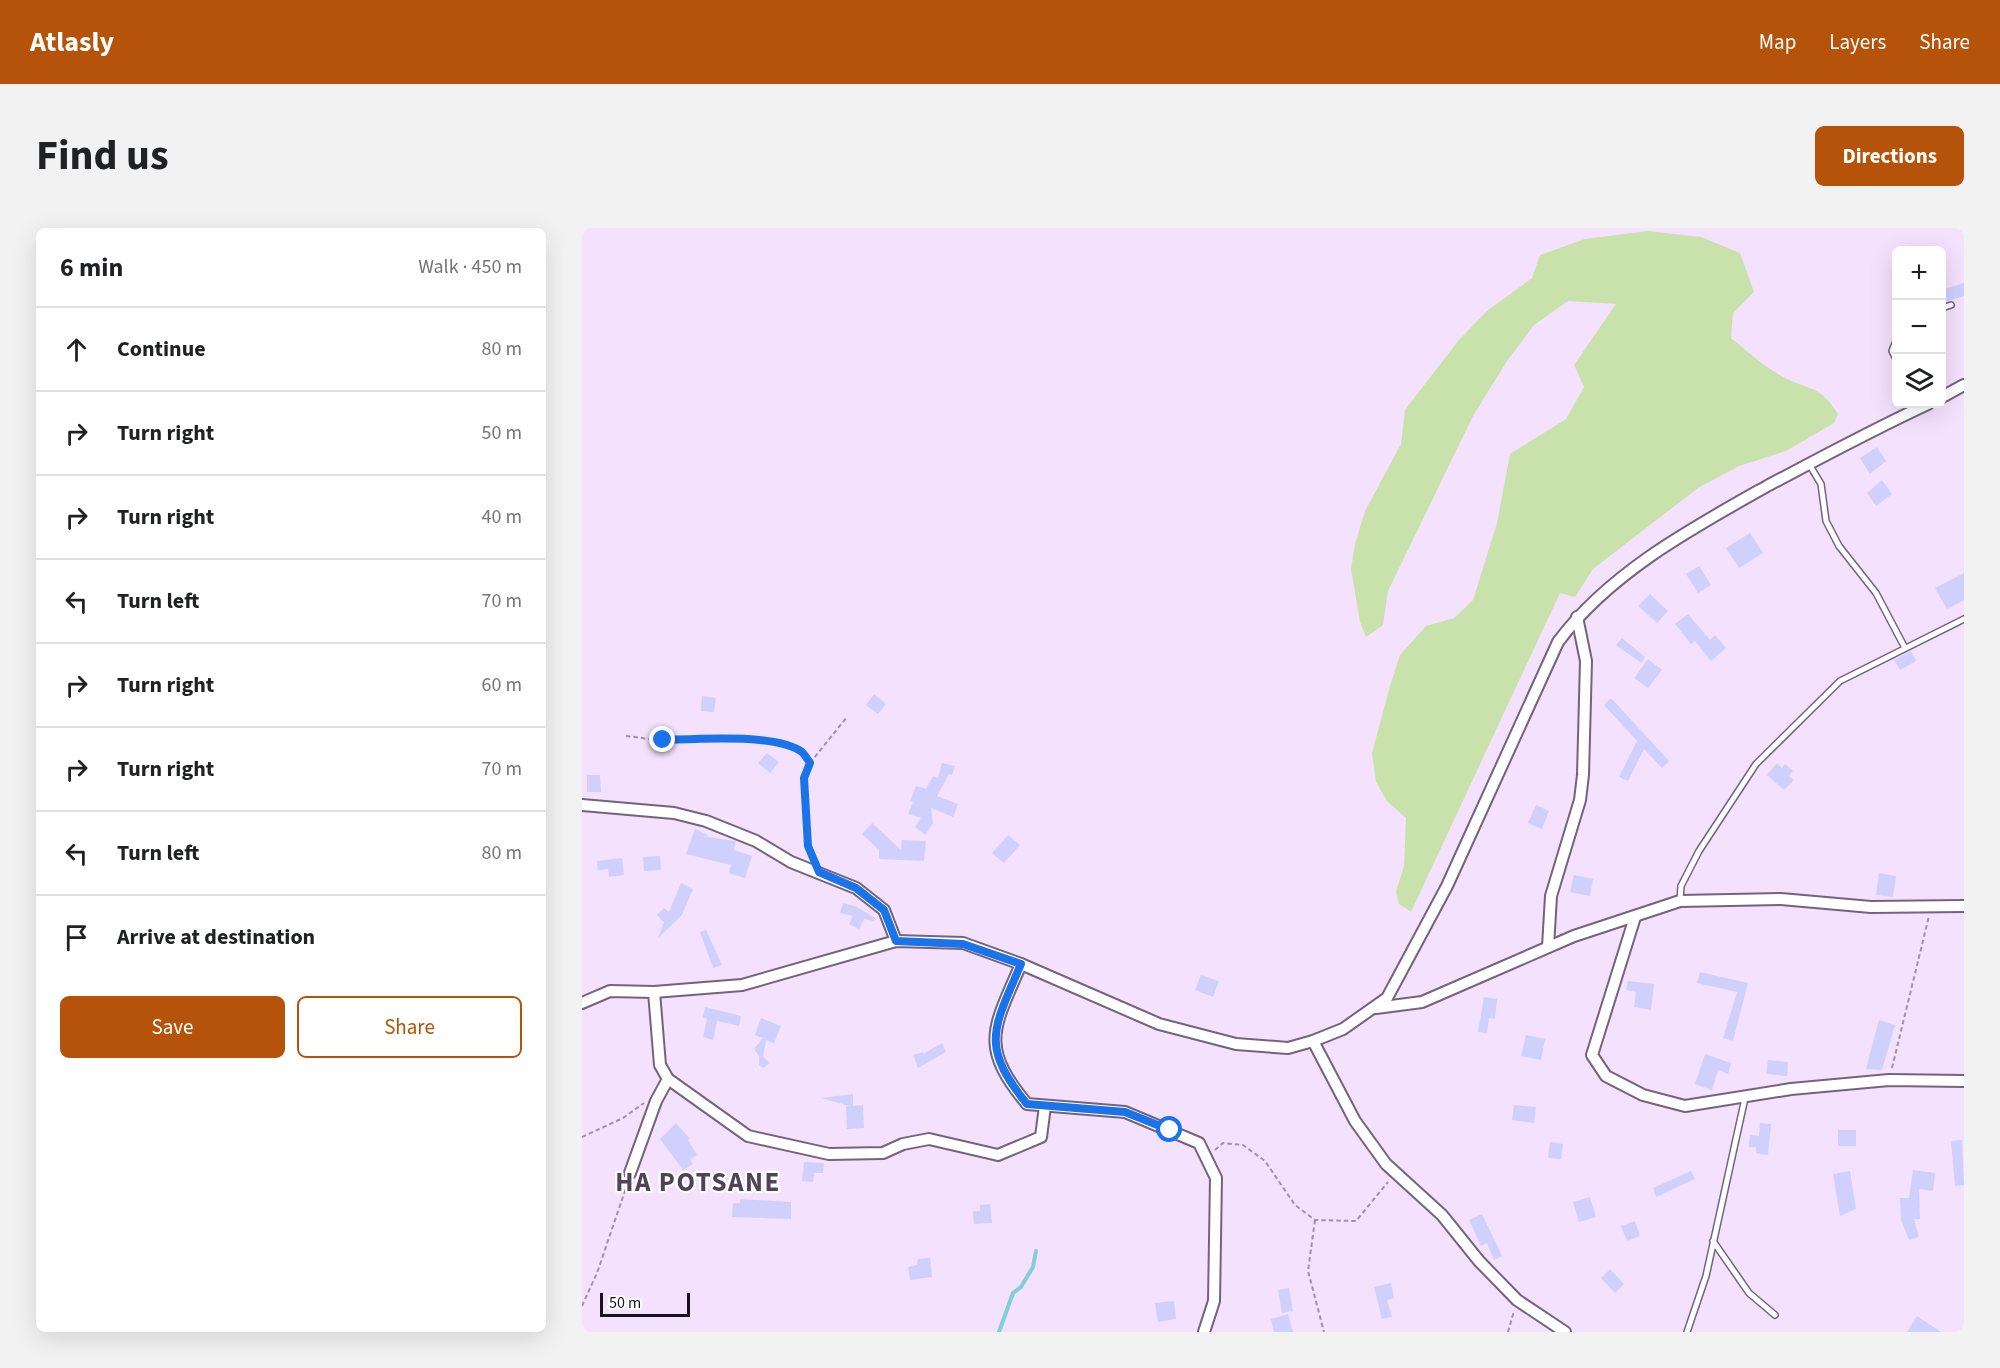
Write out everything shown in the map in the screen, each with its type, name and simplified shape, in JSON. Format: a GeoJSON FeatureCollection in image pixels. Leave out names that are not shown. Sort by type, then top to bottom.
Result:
{"type":"FeatureCollection","features":[{"type":"Feature","properties":{"kind":"street"},"geometry":{"type":"LineString","coordinates":[[1946,392],[1964,385]]}},
{"type":"Feature","properties":{"kind":"street"},"geometry":{"type":"LineString","coordinates":[[582,1003],[610,992],[654,992],[742,985],[896,941],[963,944],[1021,964],[1160,1024],[1236,1044],[1288,1048],[1343,1029],[1376,1008],[1387,998],[1448,886],[1558,642],[1577,617],[1624,576],[1683,535],[1809,464],[1920,408]]}},
{"type":"Feature","properties":{"kind":"street"},"geometry":{"type":"LineString","coordinates":[[1548,947],[1551,896],[1580,800],[1583,775],[1586,660],[1577,617]]}},
{"type":"Feature","properties":{"kind":"street"},"geometry":{"type":"LineString","coordinates":[[582,804],[674,813],[705,821],[756,841],[791,862],[856,888],[884,910],[896,941]]}},
{"type":"Feature","properties":{"kind":"street"},"geometry":{"type":"LineString","coordinates":[[1376,1008],[1422,1002],[1574,936],[1680,901],[1781,899],[1871,907],[1964,906]]}},
{"type":"Feature","properties":{"kind":"street"},"geometry":{"type":"LineString","coordinates":[[1635,917],[1592,1055],[1606,1076],[1643,1095],[1685,1106],[1791,1089],[1889,1080],[1964,1081]]}},
{"type":"Feature","properties":{"kind":"street"},"geometry":{"type":"LineString","coordinates":[[1021,964],[994,1027],[999,1063],[1027,1104],[1125,1112],[1199,1143],[1216,1178],[1214,1301],[1204,1332]]}},
{"type":"Feature","properties":{"kind":"street"},"geometry":{"type":"LineString","coordinates":[[654,992],[660,1065],[668,1079],[748,1136],[829,1154],[883,1153],[903,1144],[929,1139],[998,1155],[1041,1137],[1045,1106]]}},
{"type":"Feature","properties":{"kind":"street"},"geometry":{"type":"LineString","coordinates":[[1313,1041],[1355,1121],[1386,1164],[1442,1215],[1479,1261],[1517,1300],[1566,1332]]}},
{"type":"Feature","properties":{"kind":"street"},"geometry":{"type":"LineString","coordinates":[[630,1173],[656,1101],[668,1079]]}},
{"type":"Feature","properties":{"kind":"lane"},"geometry":{"type":"LineString","coordinates":[[1946,306],[1951,305]]}},
{"type":"Feature","properties":{"kind":"lane"},"geometry":{"type":"LineString","coordinates":[[1809,464],[1821,484],[1826,521],[1839,546],[1876,593],[1905,648]]}},
{"type":"Feature","properties":{"kind":"lane"},"geometry":{"type":"LineString","coordinates":[[1680,901],[1681,886],[1699,851],[1756,764],[1840,681],[1964,619]]}},
{"type":"Feature","properties":{"kind":"lane"},"geometry":{"type":"LineString","coordinates":[[1687,1332],[1706,1276],[1745,1098]]}},
{"type":"Feature","properties":{"kind":"lane"},"geometry":{"type":"LineString","coordinates":[[1713,1241],[1749,1293],[1774,1315]]}},
{"type":"Feature","properties":{"kind":"path"},"geometry":{"type":"LineString","coordinates":[[819,872],[808,846],[804,778],[810,763],[847,717]]}},
{"type":"Feature","properties":{"kind":"path"},"geometry":{"type":"LineString","coordinates":[[626,736],[663,740],[699,738],[770,742],[801,752],[810,763]]}},
{"type":"Feature","properties":{"kind":"path"},"geometry":{"type":"LineString","coordinates":[[1889,1080],[1931,907]]}},
{"type":"Feature","properties":{"kind":"path"},"geometry":{"type":"LineString","coordinates":[[582,1137],[623,1118],[642,1103],[656,1101]]}},
{"type":"Feature","properties":{"kind":"path"},"geometry":{"type":"LineString","coordinates":[[1206,1158],[1223,1143],[1243,1145],[1265,1161],[1295,1205],[1315,1220],[1356,1221],[1396,1173]]}},
{"type":"Feature","properties":{"kind":"path"},"geometry":{"type":"LineString","coordinates":[[582,1306],[597,1273],[630,1173]]}},
{"type":"Feature","properties":{"kind":"path"},"geometry":{"type":"LineString","coordinates":[[1315,1220],[1308,1271],[1324,1332]]}},
{"type":"Feature","properties":{"kind":"path"},"geometry":{"type":"LineString","coordinates":[[1508,1332],[1517,1300]]}},
{"type":"Feature","properties":{"kind":"green space"},"geometry":{"type":"Polygon","coordinates":[[[1648,231],[1701,237],[1740,253],[1754,292],[1733,313],[1731,338],[1778,374],[1820,393],[1838,414],[1834,423],[1786,451],[1739,466],[1698,488],[1593,569],[1575,597],[1560,593],[1411,912],[1399,904],[1396,892],[1404,866],[1406,818],[1387,801],[1376,782],[1372,753],[1400,655],[1426,626],[1454,618],[1473,600],[1497,523],[1510,454],[1566,419],[1584,387],[1574,365],[1616,304],[1568,301],[1534,325],[1507,361],[1473,416],[1388,591],[1383,625],[1366,637],[1360,622],[1351,569],[1355,544],[1365,511],[1401,444],[1405,410],[1458,341],[1487,311],[1532,278],[1540,255],[1585,239],[1648,231]]]}},
{"type":"Feature","properties":{"kind":"building"},"geometry":{"type":"Polygon","coordinates":[[[1964,283],[1964,296],[1946,301],[1946,288],[1964,283]]]}},
{"type":"Feature","properties":{"kind":"building"},"geometry":{"type":"Polygon","coordinates":[[[1877,447],[1886,461],[1870,474],[1860,458],[1877,447]]]}},
{"type":"Feature","properties":{"kind":"building"},"geometry":{"type":"Polygon","coordinates":[[[1882,480],[1892,494],[1876,506],[1867,493],[1882,480]]]}},
{"type":"Feature","properties":{"kind":"building"},"geometry":{"type":"Polygon","coordinates":[[[1750,533],[1763,553],[1739,568],[1726,548],[1750,533]]]}},
{"type":"Feature","properties":{"kind":"building"},"geometry":{"type":"Polygon","coordinates":[[[1699,566],[1711,585],[1698,593],[1686,574],[1699,566]]]}},
{"type":"Feature","properties":{"kind":"building"},"geometry":{"type":"Polygon","coordinates":[[[1964,573],[1964,600],[1947,609],[1935,588],[1964,573]]]}},
{"type":"Feature","properties":{"kind":"building"},"geometry":{"type":"Polygon","coordinates":[[[1650,594],[1668,611],[1657,623],[1638,606],[1650,594]]]}},
{"type":"Feature","properties":{"kind":"building"},"geometry":{"type":"Polygon","coordinates":[[[1688,614],[1710,640],[1715,635],[1726,648],[1711,661],[1695,641],[1691,644],[1675,624],[1688,614]]]}},
{"type":"Feature","properties":{"kind":"building"},"geometry":{"type":"Polygon","coordinates":[[[1622,638],[1645,657],[1641,663],[1616,645],[1622,638]]]}},
{"type":"Feature","properties":{"kind":"building"},"geometry":{"type":"Polygon","coordinates":[[[1911,651],[1916,661],[1900,670],[1894,660],[1911,651]]]}},
{"type":"Feature","properties":{"kind":"building"},"geometry":{"type":"Polygon","coordinates":[[[1648,659],[1662,670],[1648,688],[1634,678],[1648,659]]]}},
{"type":"Feature","properties":{"kind":"building"},"geometry":{"type":"Polygon","coordinates":[[[874,694],[886,704],[878,714],[866,705],[874,694]]]}},
{"type":"Feature","properties":{"kind":"building"},"geometry":{"type":"Polygon","coordinates":[[[702,696],[716,698],[714,712],[701,711],[702,696]]]}},
{"type":"Feature","properties":{"kind":"building"},"geometry":{"type":"Polygon","coordinates":[[[1611,698],[1669,761],[1662,768],[1644,749],[1628,781],[1619,777],[1637,741],[1604,705],[1611,698]]]}},
{"type":"Feature","properties":{"kind":"building"},"geometry":{"type":"Polygon","coordinates":[[[767,753],[779,762],[770,773],[758,763],[767,753]]]}},
{"type":"Feature","properties":{"kind":"building"},"geometry":{"type":"Polygon","coordinates":[[[942,763],[955,766],[952,775],[949,774],[937,796],[958,804],[953,817],[931,808],[933,823],[925,835],[915,827],[921,818],[908,814],[913,802],[910,801],[916,786],[926,789],[933,776],[938,778],[942,763]]]}},
{"type":"Feature","properties":{"kind":"building"},"geometry":{"type":"Polygon","coordinates":[[[1777,763],[1782,768],[1785,764],[1793,771],[1789,776],[1794,780],[1784,790],[1767,775],[1777,763]]]}},
{"type":"Feature","properties":{"kind":"building"},"geometry":{"type":"Polygon","coordinates":[[[587,775],[600,775],[601,792],[587,792],[587,775]]]}},
{"type":"Feature","properties":{"kind":"building"},"geometry":{"type":"Polygon","coordinates":[[[1536,805],[1549,811],[1542,829],[1528,823],[1536,805]]]}},
{"type":"Feature","properties":{"kind":"building"},"geometry":{"type":"Polygon","coordinates":[[[872,823],[901,850],[902,840],[926,841],[924,861],[879,859],[879,850],[862,834],[872,823]]]}},
{"type":"Feature","properties":{"kind":"building"},"geometry":{"type":"Polygon","coordinates":[[[695,829],[708,835],[707,837],[736,841],[734,850],[752,856],[745,878],[729,873],[731,865],[686,854],[695,829]]]}},
{"type":"Feature","properties":{"kind":"building"},"geometry":{"type":"Polygon","coordinates":[[[1008,835],[1020,845],[1004,863],[992,853],[1008,835]]]}},
{"type":"Feature","properties":{"kind":"building"},"geometry":{"type":"Polygon","coordinates":[[[660,856],[661,870],[644,871],[643,857],[660,856]]]}},
{"type":"Feature","properties":{"kind":"building"},"geometry":{"type":"Polygon","coordinates":[[[622,858],[624,875],[609,877],[608,869],[598,870],[597,861],[622,858]]]}},
{"type":"Feature","properties":{"kind":"building"},"geometry":{"type":"Polygon","coordinates":[[[1879,873],[1896,876],[1893,897],[1876,895],[1879,873]]]}},
{"type":"Feature","properties":{"kind":"building"},"geometry":{"type":"Polygon","coordinates":[[[1574,875],[1593,879],[1590,896],[1570,892],[1574,875]]]}},
{"type":"Feature","properties":{"kind":"building"},"geometry":{"type":"Polygon","coordinates":[[[681,883],[693,889],[682,915],[658,938],[664,922],[657,915],[664,908],[669,912],[681,883]]]}},
{"type":"Feature","properties":{"kind":"building"},"geometry":{"type":"Polygon","coordinates":[[[843,903],[855,906],[875,918],[874,921],[864,919],[859,929],[849,924],[853,916],[840,913],[843,903]]]}},
{"type":"Feature","properties":{"kind":"building"},"geometry":{"type":"Polygon","coordinates":[[[706,930],[722,965],[713,968],[700,932],[706,930]]]}},
{"type":"Feature","properties":{"kind":"building"},"geometry":{"type":"Polygon","coordinates":[[[1700,972],[1748,983],[1733,1041],[1723,1038],[1737,992],[1697,983],[1700,972]]]}},
{"type":"Feature","properties":{"kind":"building"},"geometry":{"type":"Polygon","coordinates":[[[1201,975],[1219,981],[1213,997],[1195,990],[1201,975]]]}},
{"type":"Feature","properties":{"kind":"building"},"geometry":{"type":"Polygon","coordinates":[[[1628,981],[1654,984],[1651,1010],[1634,1007],[1636,992],[1626,990],[1628,981]]]}},
{"type":"Feature","properties":{"kind":"building"},"geometry":{"type":"Polygon","coordinates":[[[1484,997],[1497,999],[1495,1019],[1489,1018],[1487,1033],[1478,1032],[1484,997]]]}},
{"type":"Feature","properties":{"kind":"building"},"geometry":{"type":"Polygon","coordinates":[[[705,1007],[741,1016],[739,1026],[717,1021],[713,1040],[703,1037],[707,1019],[703,1017],[705,1007]]]}},
{"type":"Feature","properties":{"kind":"building"},"geometry":{"type":"Polygon","coordinates":[[[761,1018],[781,1026],[774,1043],[766,1040],[763,1056],[769,1063],[764,1068],[759,1065],[759,1056],[754,1049],[763,1038],[755,1035],[761,1018]]]}},
{"type":"Feature","properties":{"kind":"building"},"geometry":{"type":"Polygon","coordinates":[[[1879,1020],[1895,1025],[1882,1070],[1866,1069],[1879,1020]]]}},
{"type":"Feature","properties":{"kind":"building"},"geometry":{"type":"Polygon","coordinates":[[[1526,1035],[1545,1039],[1541,1060],[1521,1056],[1526,1035]]]}},
{"type":"Feature","properties":{"kind":"building"},"geometry":{"type":"Polygon","coordinates":[[[942,1043],[946,1052],[918,1068],[913,1055],[923,1052],[923,1054],[942,1043]]]}},
{"type":"Feature","properties":{"kind":"building"},"geometry":{"type":"Polygon","coordinates":[[[1705,1054],[1731,1063],[1728,1074],[1718,1070],[1712,1090],[1695,1084],[1705,1054]]]}},
{"type":"Feature","properties":{"kind":"building"},"geometry":{"type":"Polygon","coordinates":[[[1768,1060],[1788,1062],[1787,1076],[1766,1074],[1768,1060]]]}},
{"type":"Feature","properties":{"kind":"building"},"geometry":{"type":"Polygon","coordinates":[[[853,1094],[853,1106],[863,1105],[864,1128],[847,1129],[846,1106],[850,1106],[821,1098],[853,1094]]]}},
{"type":"Feature","properties":{"kind":"building"},"geometry":{"type":"Polygon","coordinates":[[[1514,1105],[1536,1107],[1534,1123],[1512,1120],[1514,1105]]]}},
{"type":"Feature","properties":{"kind":"building"},"geometry":{"type":"Polygon","coordinates":[[[676,1123],[690,1139],[688,1140],[697,1155],[690,1159],[693,1164],[683,1170],[660,1139],[676,1123]]]}},
{"type":"Feature","properties":{"kind":"building"},"geometry":{"type":"Polygon","coordinates":[[[1760,1123],[1771,1124],[1768,1155],[1756,1153],[1756,1147],[1749,1147],[1750,1135],[1759,1136],[1760,1123]]]}},
{"type":"Feature","properties":{"kind":"building"},"geometry":{"type":"Polygon","coordinates":[[[1838,1130],[1856,1130],[1856,1146],[1838,1146],[1838,1130]]]}},
{"type":"Feature","properties":{"kind":"building"},"geometry":{"type":"Polygon","coordinates":[[[1962,1140],[1964,1185],[1955,1186],[1951,1141],[1962,1140]]]}},
{"type":"Feature","properties":{"kind":"building"},"geometry":{"type":"Polygon","coordinates":[[[1550,1142],[1563,1144],[1561,1159],[1548,1158],[1550,1142]]]}},
{"type":"Feature","properties":{"kind":"building"},"geometry":{"type":"Polygon","coordinates":[[[804,1162],[824,1163],[823,1173],[814,1173],[813,1182],[802,1181],[804,1162]]]}},
{"type":"Feature","properties":{"kind":"building"},"geometry":{"type":"Polygon","coordinates":[[[1913,1170],[1935,1173],[1933,1191],[1919,1189],[1920,1219],[1914,1219],[1919,1237],[1909,1240],[1901,1220],[1900,1198],[1909,1198],[1913,1170]]]}},
{"type":"Feature","properties":{"kind":"building"},"geometry":{"type":"Polygon","coordinates":[[[1691,1171],[1695,1179],[1656,1197],[1653,1188],[1691,1171]]]}},
{"type":"Feature","properties":{"kind":"building"},"geometry":{"type":"Polygon","coordinates":[[[1850,1171],[1856,1209],[1840,1216],[1833,1174],[1850,1171]]]}},
{"type":"Feature","properties":{"kind":"building"},"geometry":{"type":"Polygon","coordinates":[[[1590,1197],[1596,1217],[1579,1222],[1573,1202],[1590,1197]]]}},
{"type":"Feature","properties":{"kind":"building"},"geometry":{"type":"Polygon","coordinates":[[[740,1199],[791,1202],[791,1219],[732,1217],[733,1203],[740,1203],[740,1199]]]}},
{"type":"Feature","properties":{"kind":"building"},"geometry":{"type":"Polygon","coordinates":[[[990,1204],[992,1223],[974,1224],[973,1211],[980,1211],[980,1205],[990,1204]]]}},
{"type":"Feature","properties":{"kind":"building"},"geometry":{"type":"Polygon","coordinates":[[[1482,1214],[1502,1256],[1494,1260],[1487,1243],[1481,1246],[1469,1220],[1482,1214]]]}},
{"type":"Feature","properties":{"kind":"building"},"geometry":{"type":"Polygon","coordinates":[[[1635,1221],[1640,1236],[1627,1241],[1621,1226],[1635,1221]]]}},
{"type":"Feature","properties":{"kind":"building"},"geometry":{"type":"Polygon","coordinates":[[[930,1258],[932,1277],[910,1280],[908,1267],[917,1265],[918,1259],[930,1258]]]}},
{"type":"Feature","properties":{"kind":"building"},"geometry":{"type":"Polygon","coordinates":[[[1610,1269],[1624,1284],[1615,1293],[1601,1278],[1610,1269]]]}},
{"type":"Feature","properties":{"kind":"building"},"geometry":{"type":"Polygon","coordinates":[[[1391,1283],[1394,1298],[1387,1300],[1392,1317],[1382,1319],[1374,1287],[1391,1283]]]}},
{"type":"Feature","properties":{"kind":"building"},"geometry":{"type":"Polygon","coordinates":[[[1289,1288],[1293,1311],[1282,1313],[1278,1290],[1289,1288]]]}},
{"type":"Feature","properties":{"kind":"building"},"geometry":{"type":"Polygon","coordinates":[[[1174,1301],[1176,1319],[1158,1322],[1155,1303],[1174,1301]]]}},
{"type":"Feature","properties":{"kind":"building"},"geometry":{"type":"Polygon","coordinates":[[[1288,1314],[1293,1332],[1274,1332],[1271,1319],[1288,1314]]]}},
{"type":"Feature","properties":{"kind":"building"},"geometry":{"type":"Polygon","coordinates":[[[1917,1316],[1941,1332],[1907,1332],[1917,1316]]]}},
{"type":"Feature","properties":{"kind":"waterway"},"geometry":{"type":"LineString","coordinates":[[999,1332],[1013,1293],[1021,1287],[1033,1267],[1036,1251]]}},
{"type":"Feature","properties":{"kind":"district","name":"HA POTSANE"},"geometry":{"type":"Point","coordinates":[698,1182]}},
{"type":"Feature","properties":{"kind":"route"},"geometry":{"type":"LineString","coordinates":[[663,740],[741,739],[770,742],[801,752],[810,763],[804,778],[808,846],[819,872],[856,888],[884,910],[896,941],[963,944],[1021,964],[994,1027],[999,1063],[1027,1104],[1125,1112],[1170,1130]]}}]}
